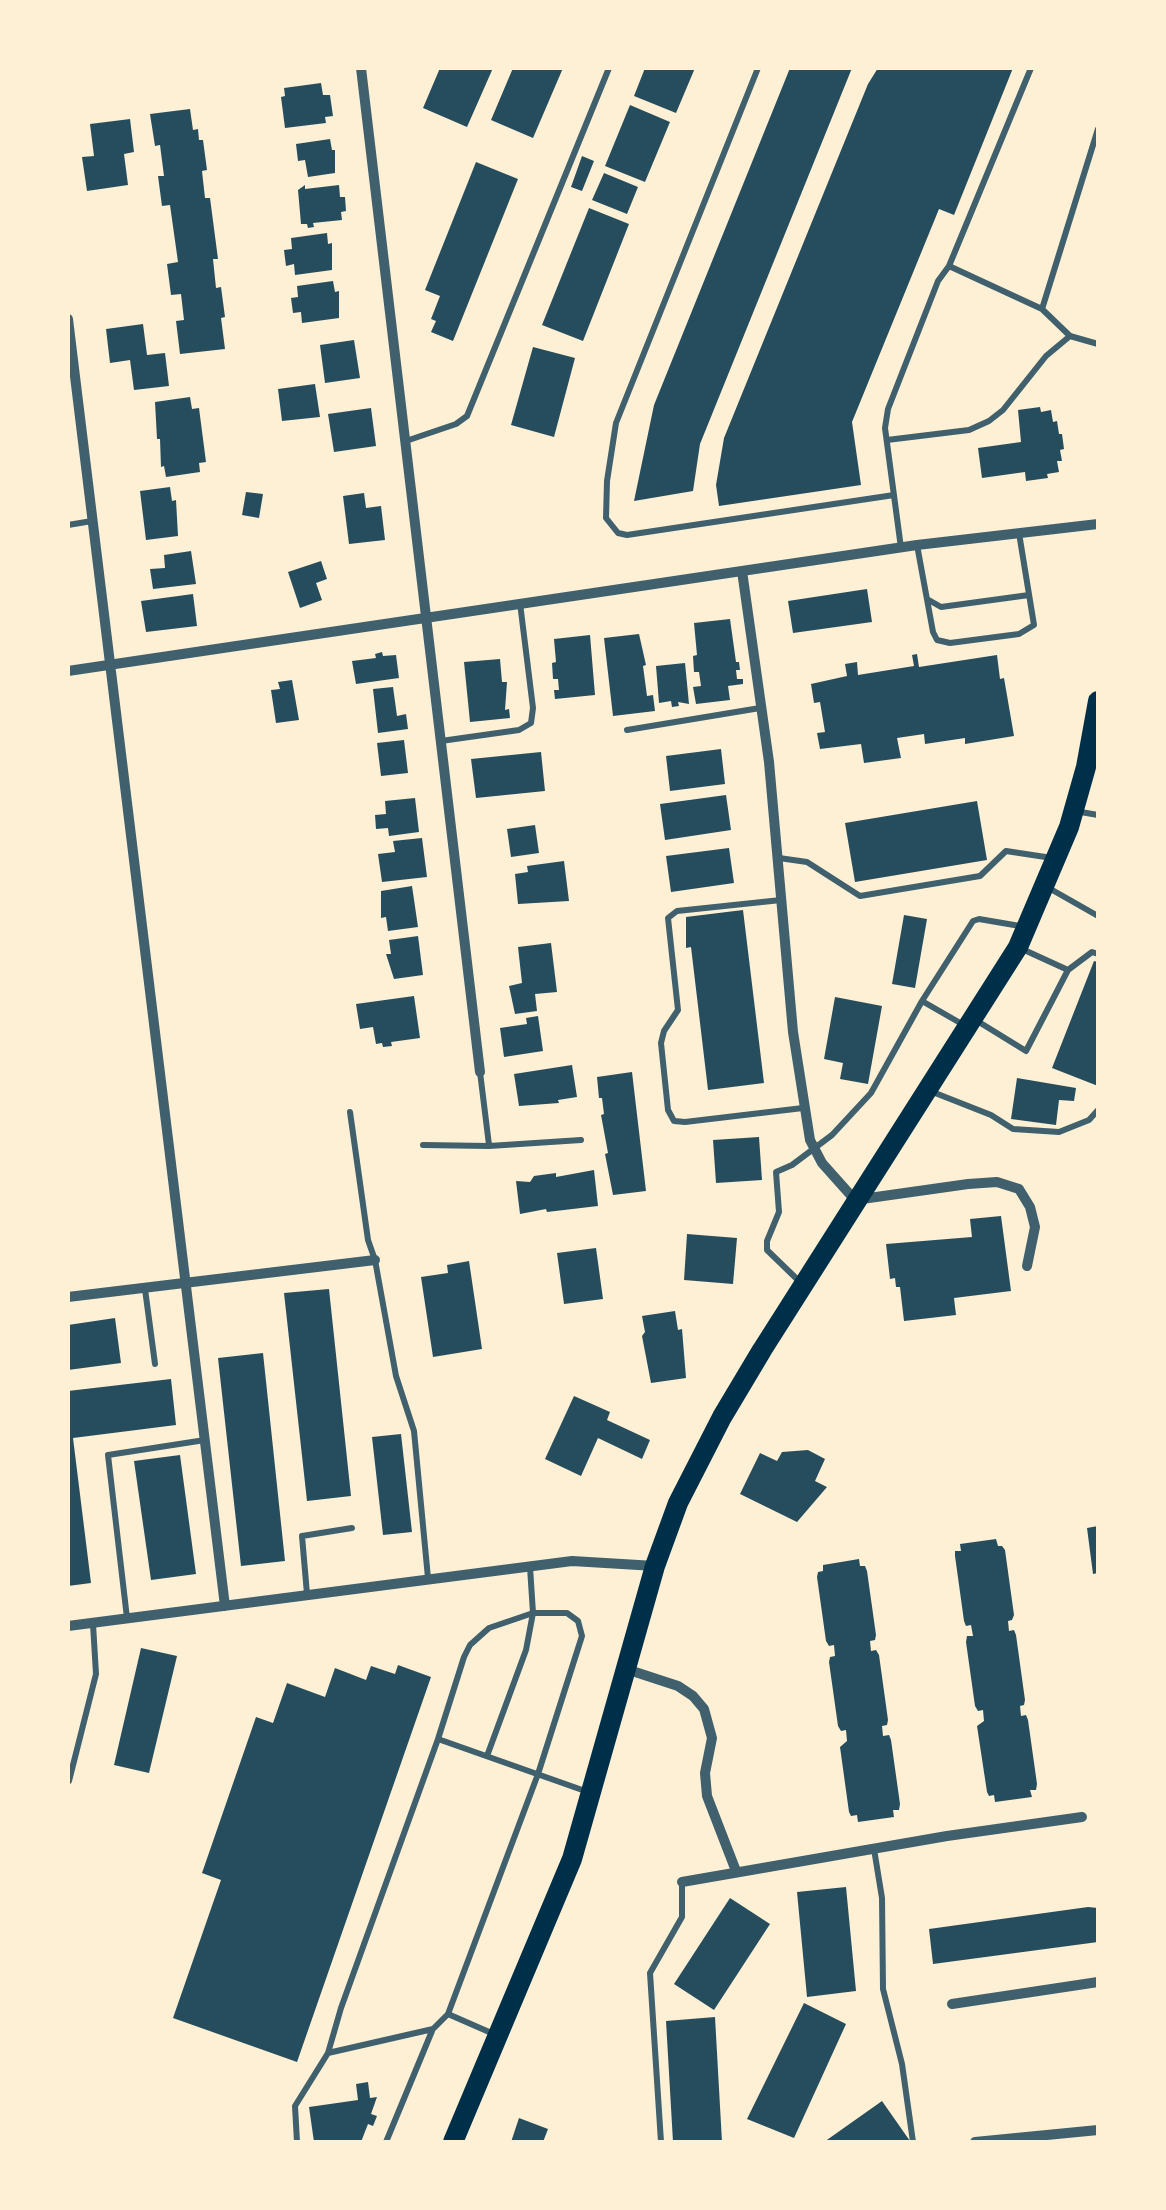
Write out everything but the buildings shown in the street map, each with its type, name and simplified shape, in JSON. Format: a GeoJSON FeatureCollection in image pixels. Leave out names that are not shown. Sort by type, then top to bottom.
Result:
{"type":"FeatureCollection","features":[{"type":"Feature","properties":{"kind":"main road"},"geometry":{"type":"LineString","coordinates":[[453,2142],[562,1887],[655,1566],[697,1463],[803,1284],[929,1090],[1022,937],[1058,859],[1092,767],[1098,701]]}},
{"type":"Feature","properties":{"kind":"street"},"geometry":{"type":"LineString","coordinates":[[361,68],[480,1072]]}},
{"type":"Feature","properties":{"kind":"street"},"geometry":{"type":"LineString","coordinates":[[68,320],[225,1606]]}},
{"type":"Feature","properties":{"kind":"street"},"geometry":{"type":"LineString","coordinates":[[68,672],[917,545],[1098,524]]}},
{"type":"Feature","properties":{"kind":"street"},"geometry":{"type":"LineString","coordinates":[[742,571],[770,762],[804,1108],[813,1148],[855,1200],[968,1184],[1011,1185],[1025,1195],[1034,1219],[1035,1234],[1027,1266]]}},
{"type":"Feature","properties":{"kind":"street"},"geometry":{"type":"LineString","coordinates":[[68,1297],[375,1260]]}},
{"type":"Feature","properties":{"kind":"street"},"geometry":{"type":"LineString","coordinates":[[68,1626],[530,1567],[597,1561],[655,1566]]}},
{"type":"Feature","properties":{"kind":"street"},"geometry":{"type":"LineString","coordinates":[[625,1668],[678,1686],[694,1696],[704,1709],[712,1738],[706,1796],[736,1871]]}},
{"type":"Feature","properties":{"kind":"street"},"geometry":{"type":"LineString","coordinates":[[682,1882],[1082,1816]]}},
{"type":"Feature","properties":{"kind":"street"},"geometry":{"type":"LineString","coordinates":[[952,2004],[1098,1982]]}},
{"type":"Feature","properties":{"kind":"street"},"geometry":{"type":"LineString","coordinates":[[974,2142],[1098,2130]]}},
{"type":"Feature","properties":{"kind":"lane"},"geometry":{"type":"LineString","coordinates":[[405,442],[456,424],[467,416],[608,68]]}},
{"type":"Feature","properties":{"kind":"lane"},"geometry":{"type":"LineString","coordinates":[[758,68],[616,423],[606,481],[606,518],[618,533],[626,535],[894,494]]}},
{"type":"Feature","properties":{"kind":"lane"},"geometry":{"type":"LineString","coordinates":[[901,548],[887,440],[888,409],[938,281],[949,266],[1030,68]]}},
{"type":"Feature","properties":{"kind":"lane"},"geometry":{"type":"LineString","coordinates":[[1042,309],[1098,130]]}},
{"type":"Feature","properties":{"kind":"lane"},"geometry":{"type":"LineString","coordinates":[[949,266],[1042,309],[1070,336],[1098,344]]}},
{"type":"Feature","properties":{"kind":"lane"},"geometry":{"type":"LineString","coordinates":[[887,440],[968,430],[990,421],[1004,410],[1046,356],[1070,336]]}},
{"type":"Feature","properties":{"kind":"lane"},"geometry":{"type":"LineString","coordinates":[[68,525],[92,521]]}},
{"type":"Feature","properties":{"kind":"lane"},"geometry":{"type":"LineString","coordinates":[[917,545],[933,632],[944,644],[1019,634],[1030,629],[1034,622],[1019,533]]}},
{"type":"Feature","properties":{"kind":"lane"},"geometry":{"type":"LineString","coordinates":[[926,598],[941,607],[1029,595]]}},
{"type":"Feature","properties":{"kind":"lane"},"geometry":{"type":"LineString","coordinates":[[441,742],[519,730],[531,723],[533,708],[520,604]]}},
{"type":"Feature","properties":{"kind":"lane"},"geometry":{"type":"LineString","coordinates":[[627,730],[760,708]]}},
{"type":"Feature","properties":{"kind":"lane"},"geometry":{"type":"LineString","coordinates":[[1074,810],[1098,815]]}},
{"type":"Feature","properties":{"kind":"lane"},"geometry":{"type":"LineString","coordinates":[[778,858],[807,862],[860,896],[980,876],[1006,850],[1058,859]]}},
{"type":"Feature","properties":{"kind":"lane"},"geometry":{"type":"LineString","coordinates":[[1046,887],[1098,916]]}},
{"type":"Feature","properties":{"kind":"lane"},"geometry":{"type":"LineString","coordinates":[[781,900],[678,910],[668,918],[678,1010],[661,1043],[668,1110],[674,1122],[685,1122],[804,1108]]}},
{"type":"Feature","properties":{"kind":"lane"},"geometry":{"type":"LineString","coordinates":[[1086,909],[1098,904]]}},
{"type":"Feature","properties":{"kind":"lane"},"geometry":{"type":"LineString","coordinates":[[803,1284],[768,1254],[767,1241],[779,1212],[776,1172],[792,1166],[848,1120],[877,1084],[922,1001],[976,919],[1022,937],[1068,970]]}},
{"type":"Feature","properties":{"kind":"lane"},"geometry":{"type":"LineString","coordinates":[[922,1001],[1026,1050],[1068,970],[1092,952],[1098,954]]}},
{"type":"Feature","properties":{"kind":"lane"},"geometry":{"type":"LineString","coordinates":[[480,1072],[489,1146]]}},
{"type":"Feature","properties":{"kind":"lane"},"geometry":{"type":"LineString","coordinates":[[929,1090],[991,1115],[1013,1130],[1059,1132],[1088,1120],[1098,1110]]}},
{"type":"Feature","properties":{"kind":"lane"},"geometry":{"type":"LineString","coordinates":[[350,1112],[368,1240],[396,1376],[414,1430],[428,1580]]}},
{"type":"Feature","properties":{"kind":"lane"},"geometry":{"type":"LineString","coordinates":[[423,1145],[489,1146],[581,1140]]}},
{"type":"Feature","properties":{"kind":"lane"},"geometry":{"type":"LineString","coordinates":[[145,1288],[155,1364]]}},
{"type":"Feature","properties":{"kind":"lane"},"geometry":{"type":"LineString","coordinates":[[127,1618],[108,1455],[204,1440]]}},
{"type":"Feature","properties":{"kind":"lane"},"geometry":{"type":"LineString","coordinates":[[307,1594],[302,1536],[352,1528]]}},
{"type":"Feature","properties":{"kind":"lane"},"geometry":{"type":"LineString","coordinates":[[487,1756],[526,1650],[534,1613],[530,1567]]}},
{"type":"Feature","properties":{"kind":"lane"},"geometry":{"type":"LineString","coordinates":[[297,2142],[295,2106],[328,2053],[470,1645],[489,1628],[534,1613],[567,1613],[578,1621],[582,1636],[538,1774],[448,2014],[432,2029],[386,2142]]}},
{"type":"Feature","properties":{"kind":"lane"},"geometry":{"type":"LineString","coordinates":[[69,1781],[96,1674],[92,1623]]}},
{"type":"Feature","properties":{"kind":"lane"},"geometry":{"type":"LineString","coordinates":[[438,1739],[591,1793]]}},
{"type":"Feature","properties":{"kind":"lane"},"geometry":{"type":"LineString","coordinates":[[874,1848],[882,1898],[883,1989],[902,2064],[913,2142]]}},
{"type":"Feature","properties":{"kind":"lane"},"geometry":{"type":"LineString","coordinates":[[661,2142],[650,1973],[682,1916],[682,1882]]}},
{"type":"Feature","properties":{"kind":"lane"},"geometry":{"type":"LineString","coordinates":[[448,2014],[497,2035]]}},
{"type":"Feature","properties":{"kind":"lane"},"geometry":{"type":"LineString","coordinates":[[328,2053],[432,2029]]}}]}
